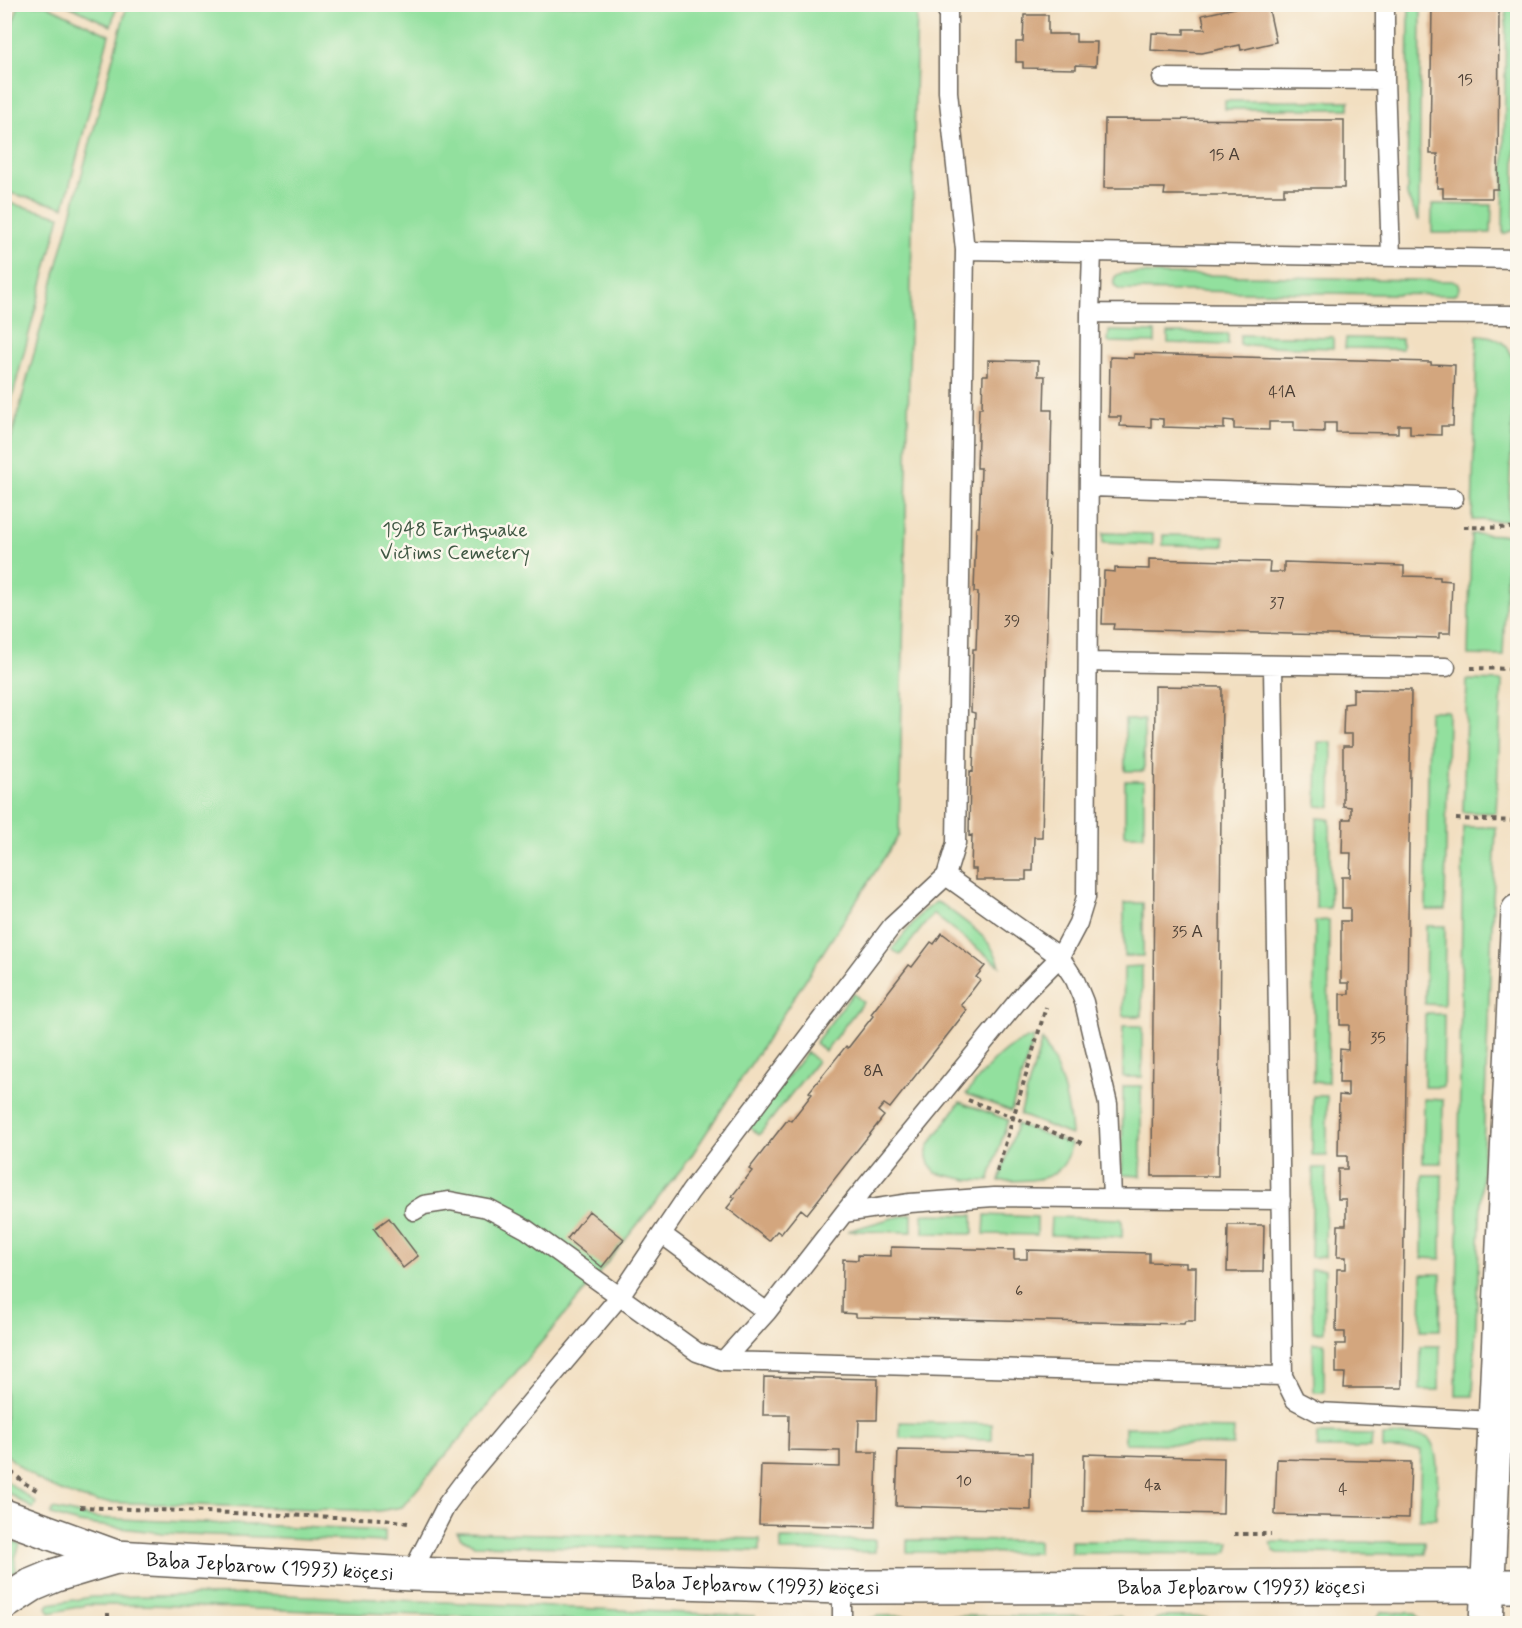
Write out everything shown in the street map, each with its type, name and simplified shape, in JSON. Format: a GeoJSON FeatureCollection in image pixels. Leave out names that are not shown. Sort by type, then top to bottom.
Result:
{"type":"FeatureCollection","features":[{"type":"Feature","properties":{"kind":"street"},"geometry":{"type":"LineString","coordinates":[[1486,1623],[1503,1586],[1495,1421],[1518,911]]}},
{"type":"Feature","properties":{"kind":"street"},"geometry":{"type":"LineString","coordinates":[[4,1516],[116,1557]]}},
{"type":"Feature","properties":{"kind":"street","name":"Baba Jepbarow (1993) köçesi"},"geometry":{"type":"LineString","coordinates":[[4,1603],[32,1585],[56,1575],[116,1557],[411,1574],[842,1587],[1503,1586]]}},
{"type":"Feature","properties":{"kind":"lane"},"geometry":{"type":"LineString","coordinates":[[411,1574],[447,1503],[620,1296],[690,1192],[892,926],[946,876],[956,843],[965,250],[948,92],[948,4]]}},
{"type":"Feature","properties":{"kind":"lane"},"geometry":{"type":"LineString","coordinates":[[1385,4],[1385,80],[1391,257]]}},
{"type":"Feature","properties":{"kind":"lane"},"geometry":{"type":"LineString","coordinates":[[1162,78],[1385,80]]}},
{"type":"Feature","properties":{"kind":"lane"},"geometry":{"type":"LineString","coordinates":[[965,250],[1518,259]]}},
{"type":"Feature","properties":{"kind":"lane"},"geometry":{"type":"LineString","coordinates":[[723,1361],[767,1312],[844,1213],[1026,991],[1060,957],[1078,923],[1086,897],[1092,252]]}},
{"type":"Feature","properties":{"kind":"lane"},"geometry":{"type":"LineString","coordinates":[[1090,313],[1518,315]]}},
{"type":"Feature","properties":{"kind":"lane"},"geometry":{"type":"LineString","coordinates":[[1090,487],[1454,498]]}},
{"type":"Feature","properties":{"kind":"lane"},"geometry":{"type":"LineString","coordinates":[[1088,662],[1446,667]]}},
{"type":"Feature","properties":{"kind":"lane"},"geometry":{"type":"LineString","coordinates":[[1273,666],[1283,1376],[1295,1401],[1318,1412],[1495,1421]]}},
{"type":"Feature","properties":{"kind":"lane"},"geometry":{"type":"LineString","coordinates":[[946,876],[1060,957],[1075,980],[1084,1002],[1108,1104],[1112,1197]]}},
{"type":"Feature","properties":{"kind":"lane"},"geometry":{"type":"LineString","coordinates":[[844,1213],[910,1203],[994,1197],[1281,1200]]}},
{"type":"Feature","properties":{"kind":"lane"},"geometry":{"type":"LineString","coordinates":[[414,1211],[423,1205],[450,1202],[487,1208],[526,1229],[697,1352],[723,1361],[1283,1376]]}},
{"type":"Feature","properties":{"kind":"lane"},"geometry":{"type":"LineString","coordinates":[[663,1234],[767,1312]]}},
{"type":"Feature","properties":{"kind":"lane"},"geometry":{"type":"LineString","coordinates":[[842,1587],[843,1623]]}},
{"type":"Feature","properties":{"kind":"path"},"geometry":{"type":"LineString","coordinates":[[4,15],[9,4]]}},
{"type":"Feature","properties":{"kind":"path"},"geometry":{"type":"LineString","coordinates":[[1464,527],[1518,528]]}},
{"type":"Feature","properties":{"kind":"path"},"geometry":{"type":"LineString","coordinates":[[1467,668],[1518,669]]}},
{"type":"Feature","properties":{"kind":"path"},"geometry":{"type":"LineString","coordinates":[[1456,819],[1518,821]]}},
{"type":"Feature","properties":{"kind":"path"},"geometry":{"type":"LineString","coordinates":[[994,1182],[1038,1039]]}},
{"type":"Feature","properties":{"kind":"path"},"geometry":{"type":"LineString","coordinates":[[963,1098],[1071,1139]]}},
{"type":"Feature","properties":{"kind":"path"},"geometry":{"type":"LineString","coordinates":[[4,1466],[26,1484],[46,1495]]}},
{"type":"Feature","properties":{"kind":"path"},"geometry":{"type":"LineString","coordinates":[[73,1505],[97,1509],[384,1519],[404,1523]]}},
{"type":"Feature","properties":{"kind":"path"},"geometry":{"type":"LineString","coordinates":[[1234,1534],[1271,1534]]}},
{"type":"Feature","properties":{"kind":"path"},"geometry":{"type":"LineString","coordinates":[[108,1613],[108,1623]]}},
{"type":"Feature","properties":{"kind":"green space"},"geometry":{"type":"Polygon","coordinates":[[[19,5],[46,5],[109,35],[64,207],[5,192],[5,44],[19,5]]]}},
{"type":"Feature","properties":{"kind":"green space"},"geometry":{"type":"Polygon","coordinates":[[[67,5],[117,5],[111,26],[67,5]]]}},
{"type":"Feature","properties":{"kind":"green space","name":"1948 Earthquake Victims Cemetery"},"geometry":{"type":"Polygon","coordinates":[[[127,5],[917,5],[899,835],[690,1158],[588,1287],[402,1507],[379,1511],[98,1502],[59,1491],[47,1485],[25,1471],[5,1453],[5,462],[127,5]]]}},
{"type":"Feature","properties":{"kind":"green space"},"geometry":{"type":"Polygon","coordinates":[[[1409,5],[1421,5],[1419,221],[1407,196],[1409,5]]]}},
{"type":"Feature","properties":{"kind":"green space"},"geometry":{"type":"Polygon","coordinates":[[[1506,5],[1517,5],[1517,23],[1514,230],[1503,234],[1506,5]]]}},
{"type":"Feature","properties":{"kind":"green space"},"geometry":{"type":"Polygon","coordinates":[[[1225,101],[1349,101],[1349,109],[1225,109],[1225,101]]]}},
{"type":"Feature","properties":{"kind":"green space"},"geometry":{"type":"Polygon","coordinates":[[[5,202],[60,216],[5,425],[8,340],[4,317],[5,202]]]}},
{"type":"Feature","properties":{"kind":"green space"},"geometry":{"type":"Polygon","coordinates":[[[1432,204],[1492,205],[1491,233],[1432,233],[1432,204]]]}},
{"type":"Feature","properties":{"kind":"green space"},"geometry":{"type":"Polygon","coordinates":[[[1122,273],[1453,281],[1458,283],[1459,288],[1453,295],[1121,290],[1115,286],[1114,279],[1122,273]]]}},
{"type":"Feature","properties":{"kind":"green space"},"geometry":{"type":"Polygon","coordinates":[[[1109,331],[1155,332],[1155,343],[1108,342],[1109,331]]]}},
{"type":"Feature","properties":{"kind":"green space"},"geometry":{"type":"Polygon","coordinates":[[[1168,333],[1228,334],[1228,345],[1168,343],[1168,333]]]}},
{"type":"Feature","properties":{"kind":"green space"},"geometry":{"type":"Polygon","coordinates":[[[1240,335],[1333,337],[1333,348],[1240,345],[1240,335]]]}},
{"type":"Feature","properties":{"kind":"green space"},"geometry":{"type":"Polygon","coordinates":[[[1477,335],[1484,335],[1501,342],[1510,351],[1515,364],[1508,521],[1472,520],[1477,335]]]}},
{"type":"Feature","properties":{"kind":"green space"},"geometry":{"type":"Polygon","coordinates":[[[1346,338],[1402,339],[1402,349],[1345,348],[1346,338]]]}},
{"type":"Feature","properties":{"kind":"green space"},"geometry":{"type":"Polygon","coordinates":[[[1103,533],[1153,534],[1153,545],[1103,543],[1103,533]]]}},
{"type":"Feature","properties":{"kind":"green space"},"geometry":{"type":"Polygon","coordinates":[[[1471,534],[1508,535],[1503,656],[1468,655],[1471,534]]]}},
{"type":"Feature","properties":{"kind":"green space"},"geometry":{"type":"Polygon","coordinates":[[[1163,535],[1224,536],[1224,546],[1163,545],[1163,535]]]}},
{"type":"Feature","properties":{"kind":"green space"},"geometry":{"type":"Polygon","coordinates":[[[1467,680],[1502,681],[1496,813],[1463,812],[1467,680]]]}},
{"type":"Feature","properties":{"kind":"green space"},"geometry":{"type":"Polygon","coordinates":[[[1429,711],[1448,711],[1445,910],[1426,910],[1429,711]]]}},
{"type":"Feature","properties":{"kind":"green space"},"geometry":{"type":"Polygon","coordinates":[[[1125,720],[1144,720],[1144,771],[1125,771],[1125,720]]]}},
{"type":"Feature","properties":{"kind":"green space"},"geometry":{"type":"Polygon","coordinates":[[[1318,742],[1332,742],[1331,807],[1317,806],[1318,742]]]}},
{"type":"Feature","properties":{"kind":"green space"},"geometry":{"type":"Polygon","coordinates":[[[1125,781],[1144,781],[1144,835],[1125,835],[1125,781]]]}},
{"type":"Feature","properties":{"kind":"green space"},"geometry":{"type":"Polygon","coordinates":[[[1317,818],[1330,819],[1330,908],[1316,908],[1317,818]]]}},
{"type":"Feature","properties":{"kind":"green space"},"geometry":{"type":"Polygon","coordinates":[[[1463,827],[1496,827],[1473,1396],[1456,1396],[1463,827]]]}},
{"type":"Feature","properties":{"kind":"green space"},"geometry":{"type":"Polygon","coordinates":[[[936,902],[943,905],[985,939],[1000,966],[933,914],[900,955],[892,949],[922,912],[936,902]]]}},
{"type":"Feature","properties":{"kind":"green space"},"geometry":{"type":"Polygon","coordinates":[[[1124,903],[1143,903],[1143,956],[1124,956],[1124,903]]]}},
{"type":"Feature","properties":{"kind":"green space"},"geometry":{"type":"Polygon","coordinates":[[[1329,920],[1328,1083],[1313,1082],[1315,921],[1329,920]]]}},
{"type":"Feature","properties":{"kind":"green space"},"geometry":{"type":"Polygon","coordinates":[[[1426,926],[1445,926],[1444,1005],[1425,1004],[1426,926]]]}},
{"type":"Feature","properties":{"kind":"green space"},"geometry":{"type":"Polygon","coordinates":[[[1142,966],[1142,1016],[1123,1016],[1124,967],[1142,966]]]}},
{"type":"Feature","properties":{"kind":"green space"},"geometry":{"type":"Polygon","coordinates":[[[853,993],[863,1002],[825,1051],[815,1043],[853,993]]]}},
{"type":"Feature","properties":{"kind":"green space"},"geometry":{"type":"Polygon","coordinates":[[[1425,1014],[1444,1014],[1443,1087],[1424,1087],[1425,1014]]]}},
{"type":"Feature","properties":{"kind":"green space"},"geometry":{"type":"Polygon","coordinates":[[[1123,1026],[1142,1026],[1142,1077],[1123,1077],[1123,1026]]]}},
{"type":"Feature","properties":{"kind":"green space"},"geometry":{"type":"Polygon","coordinates":[[[1034,1037],[1011,1111],[966,1094],[987,1068],[1004,1052],[1034,1037]]]}},
{"type":"Feature","properties":{"kind":"green space"},"geometry":{"type":"Polygon","coordinates":[[[1042,1040],[1054,1062],[1062,1086],[1071,1135],[1020,1115],[1042,1040]]]}},
{"type":"Feature","properties":{"kind":"green space"},"geometry":{"type":"Polygon","coordinates":[[[807,1052],[817,1061],[759,1135],[749,1126],[807,1052]]]}},
{"type":"Feature","properties":{"kind":"green space"},"geometry":{"type":"Polygon","coordinates":[[[1123,1086],[1141,1086],[1141,1176],[1122,1175],[1123,1086]]]}},
{"type":"Feature","properties":{"kind":"green space"},"geometry":{"type":"Polygon","coordinates":[[[1313,1096],[1327,1096],[1327,1156],[1312,1156],[1313,1096]]]}},
{"type":"Feature","properties":{"kind":"green space"},"geometry":{"type":"Polygon","coordinates":[[[1424,1099],[1443,1100],[1442,1163],[1423,1163],[1424,1099]]]}},
{"type":"Feature","properties":{"kind":"green space"},"geometry":{"type":"Polygon","coordinates":[[[960,1102],[1008,1120],[989,1181],[968,1180],[936,1173],[928,1160],[929,1145],[960,1102]]]}},
{"type":"Feature","properties":{"kind":"green space"},"geometry":{"type":"Polygon","coordinates":[[[1017,1124],[1071,1144],[1068,1157],[1062,1167],[1045,1177],[999,1181],[1017,1124]]]}},
{"type":"Feature","properties":{"kind":"green space"},"geometry":{"type":"Polygon","coordinates":[[[1313,1168],[1326,1168],[1325,1257],[1311,1257],[1313,1168]]]}},
{"type":"Feature","properties":{"kind":"green space"},"geometry":{"type":"Polygon","coordinates":[[[1423,1175],[1442,1175],[1441,1259],[1422,1258],[1423,1175]]]}},
{"type":"Feature","properties":{"kind":"green space"},"geometry":{"type":"Polygon","coordinates":[[[912,1214],[912,1232],[848,1231],[892,1218],[912,1214]]]}},
{"type":"Feature","properties":{"kind":"green space"},"geometry":{"type":"Polygon","coordinates":[[[923,1214],[973,1215],[973,1234],[923,1233],[923,1214]]]}},
{"type":"Feature","properties":{"kind":"green space"},"geometry":{"type":"Polygon","coordinates":[[[985,1215],[1037,1217],[1037,1235],[984,1234],[985,1215]]]}},
{"type":"Feature","properties":{"kind":"green space"},"geometry":{"type":"Polygon","coordinates":[[[1051,1217],[1122,1219],[1122,1237],[1050,1235],[1051,1217]]]}},
{"type":"Feature","properties":{"kind":"green space"},"geometry":{"type":"Polygon","coordinates":[[[1311,1269],[1325,1269],[1324,1332],[1313,1332],[1311,1269]]]}},
{"type":"Feature","properties":{"kind":"green space"},"geometry":{"type":"Polygon","coordinates":[[[1422,1274],[1441,1274],[1440,1330],[1421,1330],[1422,1274]]]}},
{"type":"Feature","properties":{"kind":"green space"},"geometry":{"type":"Polygon","coordinates":[[[1313,1343],[1324,1343],[1324,1392],[1314,1392],[1313,1343]]]}},
{"type":"Feature","properties":{"kind":"green space"},"geometry":{"type":"Polygon","coordinates":[[[1421,1346],[1440,1346],[1439,1390],[1420,1390],[1421,1346]]]}},
{"type":"Feature","properties":{"kind":"green space"},"geometry":{"type":"Polygon","coordinates":[[[1517,1379],[1518,1523],[1512,1523],[1517,1379]]]}},
{"type":"Feature","properties":{"kind":"green space"},"geometry":{"type":"Polygon","coordinates":[[[900,1422],[992,1424],[992,1440],[900,1438],[900,1422]]]}},
{"type":"Feature","properties":{"kind":"green space"},"geometry":{"type":"Polygon","coordinates":[[[1125,1427],[1234,1429],[1233,1445],[1125,1443],[1125,1427]]]}},
{"type":"Feature","properties":{"kind":"green space"},"geometry":{"type":"Polygon","coordinates":[[[1317,1434],[1372,1435],[1371,1448],[1317,1448],[1317,1434]]]}},
{"type":"Feature","properties":{"kind":"green space"},"geometry":{"type":"Polygon","coordinates":[[[1417,1435],[1426,1437],[1431,1442],[1437,1462],[1436,1519],[1419,1519],[1421,1450],[1383,1449],[1383,1436],[1417,1435]]]}},
{"type":"Feature","properties":{"kind":"green space"},"geometry":{"type":"Polygon","coordinates":[[[4,1479],[36,1503],[33,1509],[5,1491],[4,1479]]]}},
{"type":"Feature","properties":{"kind":"green space"},"geometry":{"type":"Polygon","coordinates":[[[53,1509],[96,1518],[385,1531],[385,1542],[163,1533],[78,1523],[51,1515],[53,1509]]]}},
{"type":"Feature","properties":{"kind":"green space"},"geometry":{"type":"Polygon","coordinates":[[[457,1532],[760,1539],[760,1551],[474,1545],[461,1538],[457,1532]]]}},
{"type":"Feature","properties":{"kind":"green space"},"geometry":{"type":"Polygon","coordinates":[[[4,1538],[20,1544],[15,1559],[16,1571],[5,1577],[4,1538]]]}},
{"type":"Feature","properties":{"kind":"green space"},"geometry":{"type":"Polygon","coordinates":[[[781,1539],[875,1540],[875,1552],[781,1551],[781,1539]]]}},
{"type":"Feature","properties":{"kind":"green space"},"geometry":{"type":"Polygon","coordinates":[[[907,1540],[1038,1541],[1038,1553],[907,1552],[907,1540]]]}},
{"type":"Feature","properties":{"kind":"green space"},"geometry":{"type":"Polygon","coordinates":[[[1071,1541],[1230,1542],[1228,1551],[1223,1554],[1071,1553],[1071,1541]]]}},
{"type":"Feature","properties":{"kind":"green space"},"geometry":{"type":"Polygon","coordinates":[[[1270,1542],[1425,1542],[1425,1554],[1278,1553],[1274,1551],[1270,1542]]]}},
{"type":"Feature","properties":{"kind":"green space"},"geometry":{"type":"Polygon","coordinates":[[[263,1594],[755,1616],[755,1623],[635,1623],[153,1605],[87,1605],[50,1613],[47,1607],[49,1604],[92,1597],[263,1594]]]}},
{"type":"Feature","properties":{"kind":"green space"},"geometry":{"type":"Polygon","coordinates":[[[1382,1612],[1415,1613],[1424,1623],[1372,1623],[1382,1612]]]}},
{"type":"Feature","properties":{"kind":"green space"},"geometry":{"type":"Polygon","coordinates":[[[878,1616],[1118,1616],[1123,1618],[1125,1623],[864,1623],[878,1616]]]}},
{"type":"Feature","properties":{"kind":"green space"},"geometry":{"type":"Polygon","coordinates":[[[1162,1617],[1201,1617],[1213,1623],[1153,1623],[1162,1617]]]}},
{"type":"Feature","properties":{"kind":"building"},"geometry":{"type":"Polygon","coordinates":[[[1432,4],[1499,4],[1498,189],[1492,189],[1492,198],[1443,198],[1443,188],[1437,188],[1438,154],[1430,154],[1432,4]]]}},
{"type":"Feature","properties":{"kind":"building"},"geometry":{"type":"Polygon","coordinates":[[[1249,5],[1268,5],[1276,42],[1241,50],[1240,45],[1202,53],[1151,50],[1152,33],[1184,34],[1184,29],[1205,29],[1202,15],[1249,5]]]}},
{"type":"Feature","properties":{"kind":"building"},"geometry":{"type":"Polygon","coordinates":[[[1024,15],[1048,15],[1048,34],[1076,34],[1076,42],[1097,42],[1096,66],[1076,65],[1076,69],[1023,68],[1023,62],[1016,62],[1016,42],[1023,42],[1024,15]]]}},
{"type":"Feature","properties":{"kind":"building"},"geometry":{"type":"Polygon","coordinates":[[[1105,119],[1344,120],[1344,188],[1284,188],[1284,195],[1164,195],[1165,188],[1104,188],[1105,119]]]}},
{"type":"Feature","properties":{"kind":"building"},"geometry":{"type":"Polygon","coordinates":[[[1134,354],[1431,362],[1431,364],[1455,365],[1453,426],[1441,426],[1441,435],[1410,434],[1410,425],[1398,425],[1398,433],[1336,432],[1336,423],[1324,423],[1324,432],[1294,431],[1294,422],[1269,422],[1269,430],[1234,429],[1234,421],[1224,420],[1224,429],[1163,427],[1163,419],[1151,418],[1151,427],[1120,426],[1121,417],[1109,417],[1110,357],[1134,358],[1134,354]]]}},
{"type":"Feature","properties":{"kind":"building"},"geometry":{"type":"Polygon","coordinates":[[[988,360],[1038,361],[1038,376],[1045,376],[1044,410],[1052,410],[1042,837],[1034,837],[1033,871],[1026,871],[1026,880],[976,880],[976,869],[971,869],[970,771],[973,772],[975,713],[971,712],[978,592],[974,592],[976,527],[979,527],[981,468],[977,468],[979,408],[982,408],[983,375],[988,375],[988,360]]]}},
{"type":"Feature","properties":{"kind":"building"},"geometry":{"type":"Polygon","coordinates":[[[1149,559],[1270,562],[1269,572],[1284,572],[1284,562],[1404,566],[1404,576],[1440,577],[1440,580],[1452,581],[1450,633],[1439,633],[1439,638],[1113,629],[1114,624],[1102,624],[1104,571],[1115,572],[1115,568],[1149,569],[1149,559]]]}},
{"type":"Feature","properties":{"kind":"building"},"geometry":{"type":"Polygon","coordinates":[[[1155,686],[1222,687],[1218,1176],[1152,1176],[1155,686]]]}},
{"type":"Feature","properties":{"kind":"building"},"geometry":{"type":"Polygon","coordinates":[[[1353,689],[1411,690],[1402,1388],[1344,1388],[1345,1373],[1336,1373],[1336,1344],[1345,1344],[1345,1332],[1336,1332],[1337,1269],[1346,1269],[1346,1257],[1337,1257],[1338,1225],[1346,1225],[1346,1199],[1338,1199],[1338,1169],[1347,1169],[1347,1156],[1338,1156],[1339,1095],[1348,1096],[1348,1083],[1339,1083],[1340,1049],[1348,1050],[1349,1025],[1340,1025],[1340,994],[1349,994],[1349,983],[1341,983],[1341,921],[1350,921],[1350,908],[1342,908],[1342,877],[1350,877],[1351,853],[1342,853],[1343,819],[1351,819],[1351,807],[1343,806],[1343,746],[1352,746],[1352,734],[1343,734],[1344,704],[1353,703],[1353,689]]]}},
{"type":"Feature","properties":{"kind":"building"},"geometry":{"type":"Polygon","coordinates":[[[942,933],[985,966],[976,977],[980,980],[961,1005],[967,1010],[890,1108],[884,1104],[878,1111],[884,1116],[807,1214],[801,1209],[781,1234],[777,1231],[769,1241],[727,1208],[735,1198],[732,1196],[752,1171],[749,1169],[788,1119],[791,1121],[812,1094],[809,1092],[846,1046],[848,1048],[909,965],[912,967],[931,942],[934,944],[942,933]]]}},
{"type":"Feature","properties":{"kind":"building"},"geometry":{"type":"Polygon","coordinates":[[[589,1211],[624,1239],[602,1267],[567,1239],[589,1211]]]}},
{"type":"Feature","properties":{"kind":"building"},"geometry":{"type":"Polygon","coordinates":[[[389,1218],[418,1256],[403,1268],[374,1229],[389,1218]]]}},
{"type":"Feature","properties":{"kind":"building"},"geometry":{"type":"Polygon","coordinates":[[[1228,1225],[1264,1225],[1263,1272],[1227,1272],[1228,1225]]]}},
{"type":"Feature","properties":{"kind":"building"},"geometry":{"type":"Polygon","coordinates":[[[891,1247],[1014,1250],[1014,1259],[1027,1259],[1027,1250],[1149,1253],[1149,1262],[1186,1263],[1186,1267],[1196,1267],[1195,1321],[1185,1321],[1184,1324],[856,1317],[856,1314],[842,1313],[843,1259],[858,1260],[858,1255],[891,1256],[891,1247]]]}},
{"type":"Feature","properties":{"kind":"building"},"geometry":{"type":"Polygon","coordinates":[[[764,1377],[878,1379],[877,1420],[859,1420],[858,1452],[877,1452],[875,1527],[759,1524],[761,1465],[840,1467],[840,1451],[788,1450],[789,1415],[763,1415],[764,1377]]]}},
{"type":"Feature","properties":{"kind":"building"},"geometry":{"type":"Polygon","coordinates":[[[898,1450],[1032,1453],[1031,1510],[896,1506],[898,1450]]]}},
{"type":"Feature","properties":{"kind":"building"},"geometry":{"type":"Polygon","coordinates":[[[1084,1454],[1224,1458],[1223,1514],[1083,1511],[1084,1454]]]}},
{"type":"Feature","properties":{"kind":"building"},"geometry":{"type":"Polygon","coordinates":[[[1277,1459],[1411,1462],[1409,1518],[1275,1515],[1277,1459]]]}}]}
